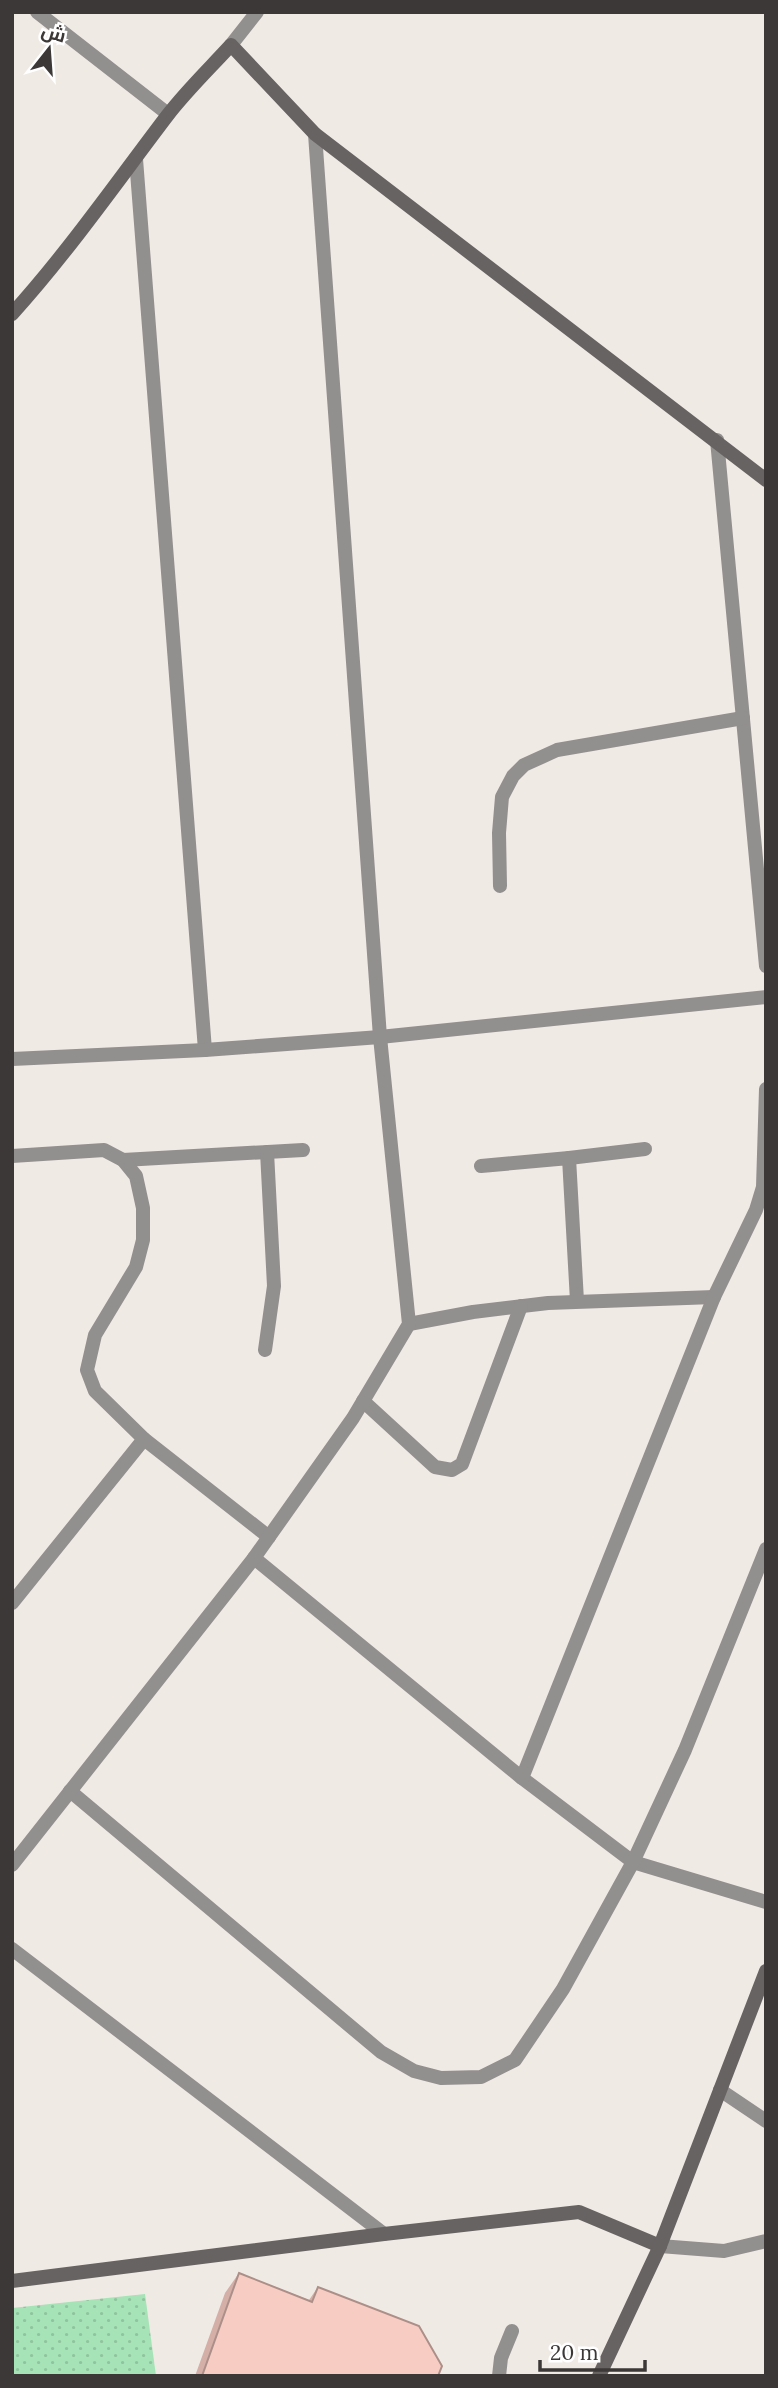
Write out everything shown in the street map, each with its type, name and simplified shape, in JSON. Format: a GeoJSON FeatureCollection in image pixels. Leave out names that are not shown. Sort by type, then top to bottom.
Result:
{"type":"FeatureCollection","features":[{"type":"Feature","properties":{"kind":"street"},"geometry":{"type":"LineString","coordinates":[[37,12],[168,114]]}},
{"type":"Feature","properties":{"kind":"street"},"geometry":{"type":"LineString","coordinates":[[12,314],[136,159],[168,114],[231,45],[257,12]]}},
{"type":"Feature","properties":{"kind":"street"},"geometry":{"type":"LineString","coordinates":[[231,45],[315,134],[766,480]]}},
{"type":"Feature","properties":{"kind":"street"},"geometry":{"type":"LineString","coordinates":[[12,1865],[254,1558],[363,1401],[409,1324],[380,1037],[315,134]]}},
{"type":"Feature","properties":{"kind":"street"},"geometry":{"type":"LineString","coordinates":[[136,159],[205,1051]]}},
{"type":"Feature","properties":{"kind":"street"},"geometry":{"type":"LineString","coordinates":[[717,440],[743,718],[761,869],[766,966]]}},
{"type":"Feature","properties":{"kind":"street"},"geometry":{"type":"LineString","coordinates":[[500,886],[499,833],[502,797],[513,776],[524,765],[557,750],[743,718]]}},
{"type":"Feature","properties":{"kind":"street"},"geometry":{"type":"LineString","coordinates":[[12,1059],[205,1051],[380,1037],[766,996]]}},
{"type":"Feature","properties":{"kind":"street"},"geometry":{"type":"LineString","coordinates":[[522,1778],[715,1297],[761,1212],[766,1089]]}},
{"type":"Feature","properties":{"kind":"street"},"geometry":{"type":"LineString","coordinates":[[481,1166],[645,1149]]}},
{"type":"Feature","properties":{"kind":"street"},"geometry":{"type":"LineString","coordinates":[[12,1156],[104,1150],[123,1160],[136,1176],[143,1208],[143,1240],[136,1267],[94,1335],[87,1370],[95,1391],[144,1438],[269,1536]]}},
{"type":"Feature","properties":{"kind":"street"},"geometry":{"type":"LineString","coordinates":[[123,1160],[303,1150]]}},
{"type":"Feature","properties":{"kind":"street"},"geometry":{"type":"LineString","coordinates":[[265,1350],[274,1286],[267,1152]]}},
{"type":"Feature","properties":{"kind":"street"},"geometry":{"type":"LineString","coordinates":[[569,1158],[577,1301]]}},
{"type":"Feature","properties":{"kind":"street"},"geometry":{"type":"LineString","coordinates":[[409,1324],[473,1312],[577,1301],[715,1297]]}},
{"type":"Feature","properties":{"kind":"street"},"geometry":{"type":"LineString","coordinates":[[363,1401],[435,1467],[452,1470],[462,1464],[521,1306]]}},
{"type":"Feature","properties":{"kind":"street"},"geometry":{"type":"LineString","coordinates":[[12,1603],[144,1438]]}},
{"type":"Feature","properties":{"kind":"street"},"geometry":{"type":"LineString","coordinates":[[70,1791],[381,2052],[414,2071],[441,2078],[481,2077],[516,2060],[564,1989],[633,1862],[685,1750],[766,1549]]}},
{"type":"Feature","properties":{"kind":"street"},"geometry":{"type":"LineString","coordinates":[[254,1558],[522,1778],[633,1862],[766,1902]]}},
{"type":"Feature","properties":{"kind":"street"},"geometry":{"type":"LineString","coordinates":[[12,1949],[384,2234]]}},
{"type":"Feature","properties":{"kind":"street"},"geometry":{"type":"LineString","coordinates":[[599,2376],[660,2246],[766,1971]]}},
{"type":"Feature","properties":{"kind":"street"},"geometry":{"type":"LineString","coordinates":[[720,2090],[766,2120]]}},
{"type":"Feature","properties":{"kind":"street"},"geometry":{"type":"LineString","coordinates":[[12,2281],[579,2212],[660,2246],[724,2251],[766,2241]]}},
{"type":"Feature","properties":{"kind":"street"},"geometry":{"type":"LineString","coordinates":[[499,2376],[501,2358],[512,2332]]}},
{"type":"Feature","properties":{"kind":"green space"},"geometry":{"type":"Polygon","coordinates":[[[145,2294],[156,2376],[12,2376],[12,2308],[145,2294]]]}},
{"type":"Feature","properties":{"kind":"building"},"geometry":{"type":"Polygon","coordinates":[[[239,2273],[312,2302],[318,2287],[419,2326],[442,2366],[438,2376],[202,2376],[239,2273]]]}}]}
